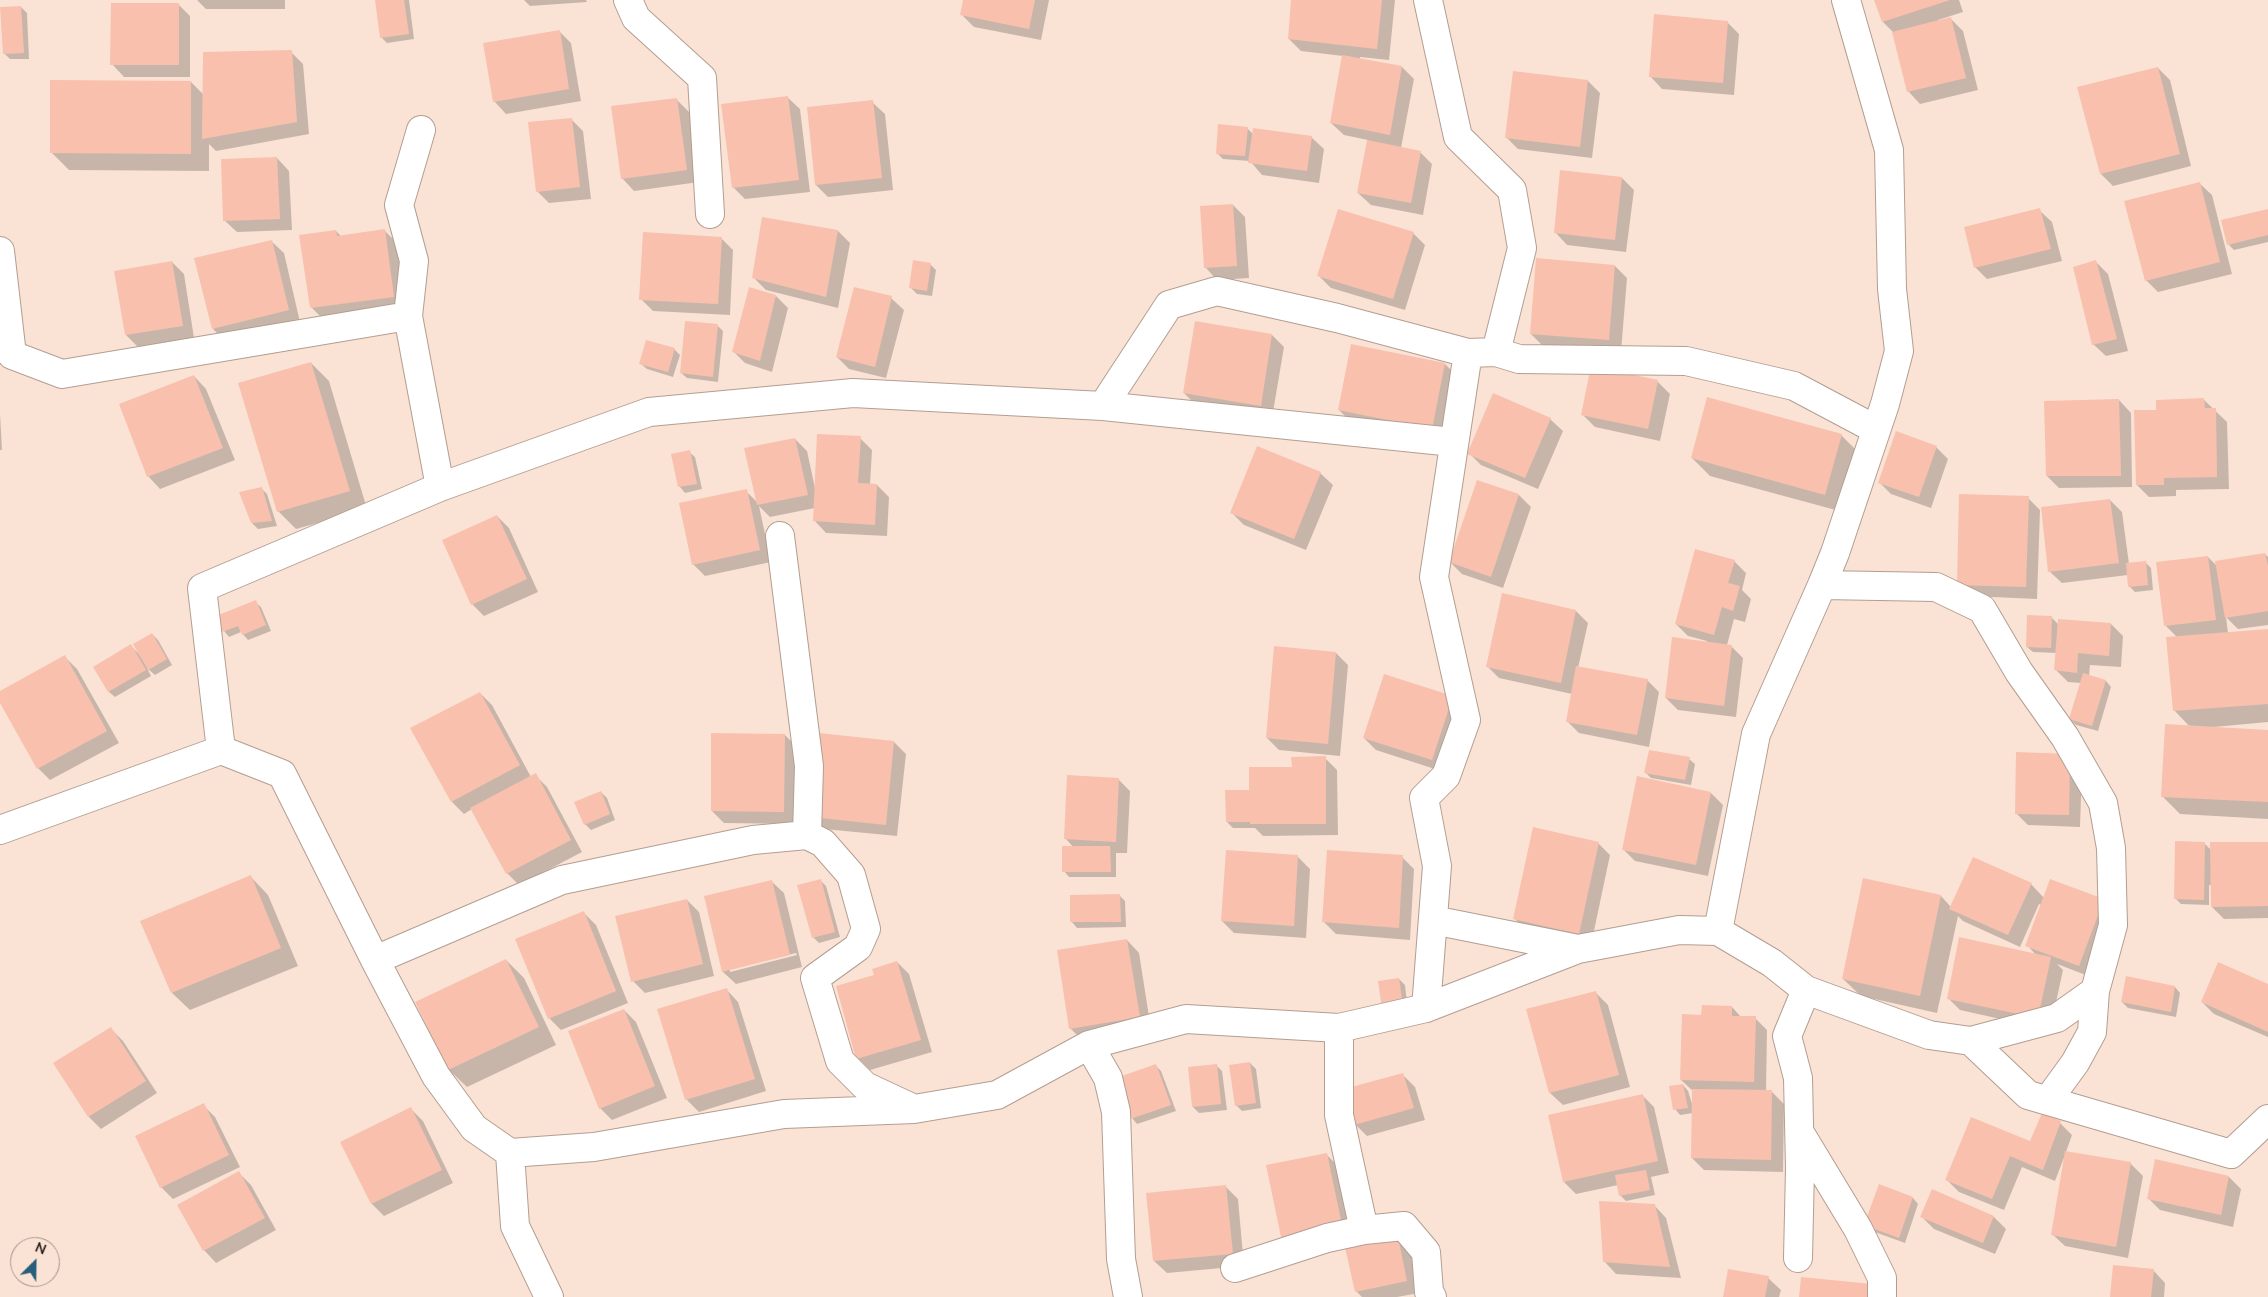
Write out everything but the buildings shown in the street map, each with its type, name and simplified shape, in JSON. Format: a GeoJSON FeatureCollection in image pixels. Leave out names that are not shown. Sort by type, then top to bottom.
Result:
{"type":"FeatureCollection","features":[{"type":"Feature","properties":{"kind":"street"},"geometry":{"type":"LineString","coordinates":[[628,0],[636,18],[702,78],[710,214]]}},
{"type":"Feature","properties":{"kind":"street"},"geometry":{"type":"LineString","coordinates":[[1428,0],[1458,137],[1512,190],[1522,248],[1496,352]]}},
{"type":"Feature","properties":{"kind":"street"},"geometry":{"type":"LineString","coordinates":[[1718,931],[1756,734],[1822,585],[1875,429],[1899,351],[1892,289],[1889,150],[1846,0]]}},
{"type":"Feature","properties":{"kind":"street"},"geometry":{"type":"LineString","coordinates":[[421,130],[399,205],[414,262],[408,316],[440,487]]}},
{"type":"Feature","properties":{"kind":"street"},"geometry":{"type":"LineString","coordinates":[[0,251],[12,355],[62,374],[408,316]]}},
{"type":"Feature","properties":{"kind":"street"},"geometry":{"type":"LineString","coordinates":[[1103,406],[1169,306],[1217,291],[1337,318],[1468,353],[1496,352],[1519,359],[1686,361],[1794,386],[1875,429]]}},
{"type":"Feature","properties":{"kind":"street"},"geometry":{"type":"LineString","coordinates":[[1426,1008],[1437,866],[1424,798],[1446,776],[1466,720],[1434,577],[1468,353]]}},
{"type":"Feature","properties":{"kind":"street"},"geometry":{"type":"LineString","coordinates":[[221,750],[202,588],[440,487],[648,412],[853,394],[1103,406],[1453,442]]}},
{"type":"Feature","properties":{"kind":"street"},"geometry":{"type":"LineString","coordinates":[[780,536],[809,766],[807,835]]}},
{"type":"Feature","properties":{"kind":"street"},"geometry":{"type":"LineString","coordinates":[[1822,585],[1936,587],[1982,609],[2019,672],[2065,737],[2103,803],[2111,848],[2113,925],[2095,991],[2092,1032],[2075,1062],[2048,1100]]}},
{"type":"Feature","properties":{"kind":"street"},"geometry":{"type":"LineString","coordinates":[[0,830],[221,750],[282,774],[375,960],[436,1076],[474,1128],[510,1153],[594,1147],[784,1114],[914,1109],[997,1095],[1089,1045],[1186,1019],[1339,1028],[1426,1008],[1578,949],[1679,930],[1718,931],[1772,963],[1806,990],[1930,1036],[1972,1041],[2057,1018],[2095,991]]}},
{"type":"Feature","properties":{"kind":"street"},"geometry":{"type":"LineString","coordinates":[[375,960],[562,880],[753,840],[807,835],[823,843],[850,875],[866,929],[858,947],[815,978],[840,1061],[865,1086],[914,1109]]}},
{"type":"Feature","properties":{"kind":"street"},"geometry":{"type":"LineString","coordinates":[[1433,920],[1578,949]]}},
{"type":"Feature","properties":{"kind":"street"},"geometry":{"type":"LineString","coordinates":[[1798,1258],[1798,1078],[1787,1036],[1806,990]]}},
{"type":"Feature","properties":{"kind":"street"},"geometry":{"type":"LineString","coordinates":[[1339,1028],[1339,1115],[1364,1230]]}},
{"type":"Feature","properties":{"kind":"street"},"geometry":{"type":"LineString","coordinates":[[1972,1041],[2028,1095],[2231,1154],[2268,1119]]}},
{"type":"Feature","properties":{"kind":"street"},"geometry":{"type":"LineString","coordinates":[[1089,1045],[1108,1078],[1116,1112],[1121,1259],[1128,1297]]}},
{"type":"Feature","properties":{"kind":"street"},"geometry":{"type":"LineString","coordinates":[[1799,1132],[1858,1228],[1882,1278],[1882,1297]]}},
{"type":"Feature","properties":{"kind":"street"},"geometry":{"type":"LineString","coordinates":[[510,1153],[515,1226],[549,1297]]}},
{"type":"Feature","properties":{"kind":"street"},"geometry":{"type":"LineString","coordinates":[[1235,1268],[1327,1238],[1364,1230],[1404,1226],[1426,1252],[1425,1295]]}}]}
